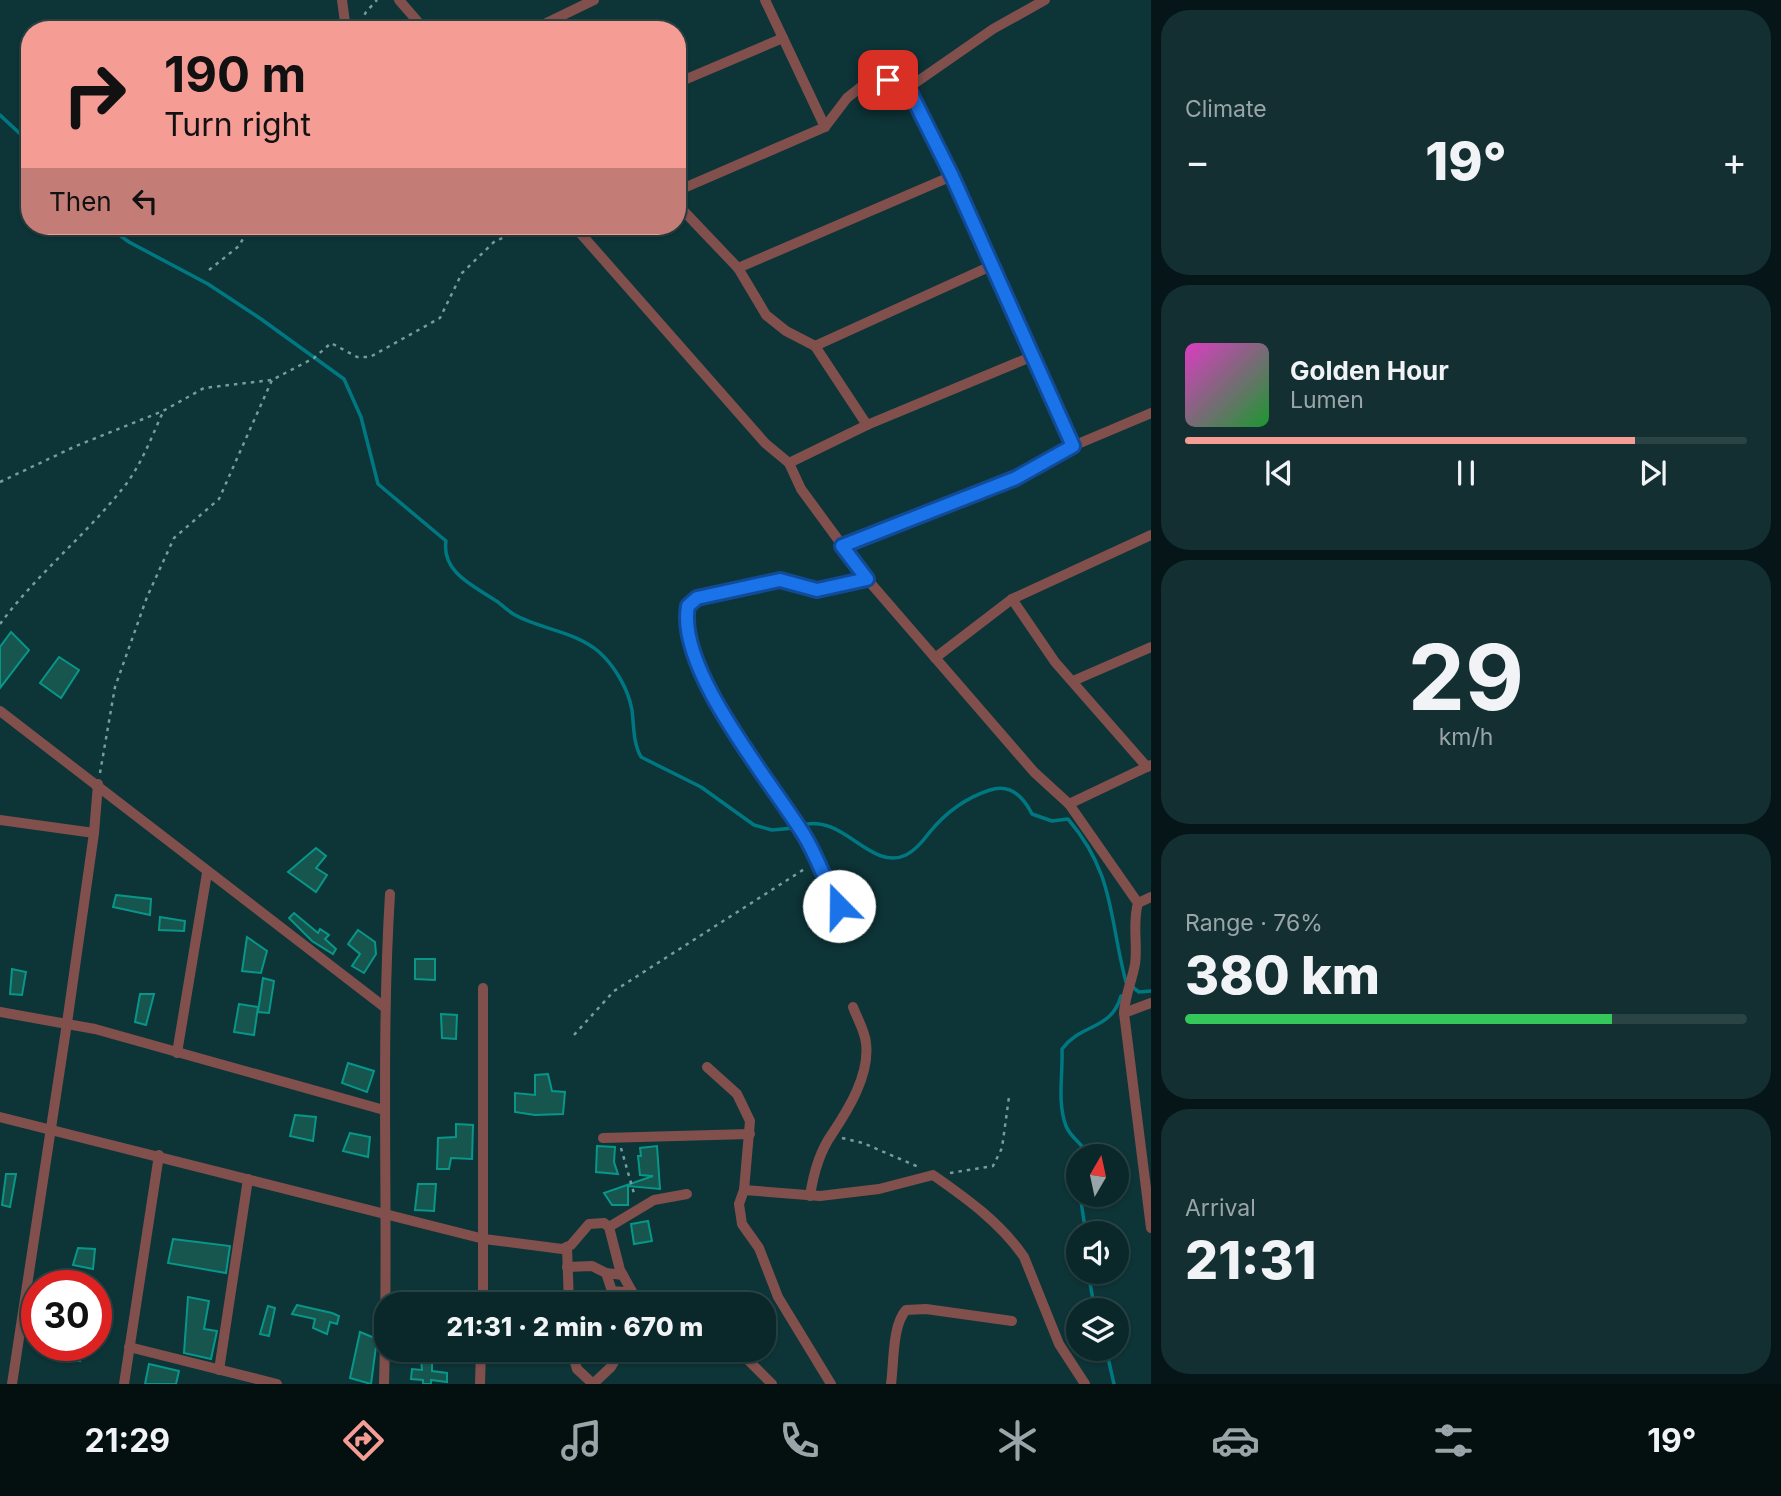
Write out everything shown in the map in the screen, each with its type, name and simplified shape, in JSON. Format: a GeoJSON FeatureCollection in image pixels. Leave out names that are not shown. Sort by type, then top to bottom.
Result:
{"type":"FeatureCollection","features":[{"type":"Feature","properties":{"kind":"street"},"geometry":{"type":"LineString","coordinates":[[342,0],[345,21]]}},
{"type":"Feature","properties":{"kind":"street"},"geometry":{"type":"LineString","coordinates":[[399,0],[417,21]]}},
{"type":"Feature","properties":{"kind":"street"},"geometry":{"type":"LineString","coordinates":[[551,21],[594,0]]}},
{"type":"Feature","properties":{"kind":"street"},"geometry":{"type":"LineString","coordinates":[[765,0],[825,127]]}},
{"type":"Feature","properties":{"kind":"street"},"geometry":{"type":"LineString","coordinates":[[908,88],[993,29],[1045,0]]}},
{"type":"Feature","properties":{"kind":"street"},"geometry":{"type":"LineString","coordinates":[[686,79],[783,38]]}},
{"type":"Feature","properties":{"kind":"street"},"geometry":{"type":"LineString","coordinates":[[686,187],[825,127],[847,98],[866,83],[888,80],[908,88],[952,176],[1073,446]]}},
{"type":"Feature","properties":{"kind":"street"},"geometry":{"type":"LineString","coordinates":[[738,268],[952,176]]}},
{"type":"Feature","properties":{"kind":"street"},"geometry":{"type":"LineString","coordinates":[[686,213],[738,268],[766,315],[786,331],[815,346],[867,425]]}},
{"type":"Feature","properties":{"kind":"street"},"geometry":{"type":"LineString","coordinates":[[584,235],[765,443],[789,463],[801,489],[867,579],[1034,772],[1069,804],[1138,903],[1133,923],[1135,965],[1125,992],[1124,1013],[1148,1181],[1151,1228]]}},
{"type":"Feature","properties":{"kind":"street"},"geometry":{"type":"LineString","coordinates":[[815,346],[991,266]]}},
{"type":"Feature","properties":{"kind":"street"},"geometry":{"type":"LineString","coordinates":[[789,463],[867,425],[1033,356]]}},
{"type":"Feature","properties":{"kind":"street"},"geometry":{"type":"LineString","coordinates":[[842,546],[1016,478],[1073,446],[1151,413]]}},
{"type":"Feature","properties":{"kind":"street"},"geometry":{"type":"LineString","coordinates":[[935,658],[1012,599],[1151,534]]}},
{"type":"Feature","properties":{"kind":"street"},"geometry":{"type":"LineString","coordinates":[[855,925],[839,906],[818,860],[698,672],[686,634],[685,618],[688,606],[697,598],[780,580],[817,590],[867,579]]}},
{"type":"Feature","properties":{"kind":"street"},"geometry":{"type":"LineString","coordinates":[[1012,599],[1036,637],[1149,766],[1069,804]]}},
{"type":"Feature","properties":{"kind":"street"},"geometry":{"type":"LineString","coordinates":[[1073,681],[1151,647]]}},
{"type":"Feature","properties":{"kind":"street"},"geometry":{"type":"LineString","coordinates":[[1,716],[98,783],[207,873],[383,1006]]}},
{"type":"Feature","properties":{"kind":"street"},"geometry":{"type":"LineString","coordinates":[[12,1384],[67,1023],[94,833],[98,783]]}},
{"type":"Feature","properties":{"kind":"street"},"geometry":{"type":"LineString","coordinates":[[0,820],[94,833]]}},
{"type":"Feature","properties":{"kind":"street"},"geometry":{"type":"LineString","coordinates":[[177,1053],[207,873]]}},
{"type":"Feature","properties":{"kind":"street"},"geometry":{"type":"LineString","coordinates":[[384,1384],[387,1213],[383,1006],[390,894]]}},
{"type":"Feature","properties":{"kind":"street"},"geometry":{"type":"LineString","coordinates":[[1138,903],[1151,897]]}},
{"type":"Feature","properties":{"kind":"street"},"geometry":{"type":"LineString","coordinates":[[483,988],[483,1292]]}},
{"type":"Feature","properties":{"kind":"street"},"geometry":{"type":"LineString","coordinates":[[1124,1013],[1151,1003]]}},
{"type":"Feature","properties":{"kind":"street"},"geometry":{"type":"LineString","coordinates":[[810,1196],[813,1178],[831,1135],[847,1114],[860,1079],[866,1049],[853,1007]]}},
{"type":"Feature","properties":{"kind":"street"},"geometry":{"type":"LineString","coordinates":[[0,1012],[67,1023],[384,1110]]}},
{"type":"Feature","properties":{"kind":"street"},"geometry":{"type":"LineString","coordinates":[[707,1067],[744,1103],[750,1134],[744,1191],[739,1204],[742,1224],[759,1248],[778,1297],[831,1384]]}},
{"type":"Feature","properties":{"kind":"street"},"geometry":{"type":"LineString","coordinates":[[0,1117],[484,1239],[567,1247]]}},
{"type":"Feature","properties":{"kind":"street"},"geometry":{"type":"LineString","coordinates":[[603,1138],[750,1134]]}},
{"type":"Feature","properties":{"kind":"street"},"geometry":{"type":"LineString","coordinates":[[124,1384],[159,1155]]}},
{"type":"Feature","properties":{"kind":"street"},"geometry":{"type":"LineString","coordinates":[[744,1191],[810,1196],[879,1189],[933,1175],[967,1199],[1015,1244],[1024,1256],[1059,1344],[1086,1384]]}},
{"type":"Feature","properties":{"kind":"street"},"geometry":{"type":"LineString","coordinates":[[219,1370],[248,1179]]}},
{"type":"Feature","properties":{"kind":"street"},"geometry":{"type":"LineString","coordinates":[[609,1227],[654,1200],[687,1194]]}},
{"type":"Feature","properties":{"kind":"street"},"geometry":{"type":"LineString","coordinates":[[568,1292],[567,1247],[589,1224],[604,1223],[609,1227],[623,1275],[632,1292]]}},
{"type":"Feature","properties":{"kind":"street"},"geometry":{"type":"LineString","coordinates":[[567,1267],[592,1266],[606,1273],[623,1275]]}},
{"type":"Feature","properties":{"kind":"street"},"geometry":{"type":"LineString","coordinates":[[606,1273],[615,1292]]}},
{"type":"Feature","properties":{"kind":"street"},"geometry":{"type":"LineString","coordinates":[[891,1384],[897,1334],[901,1317],[906,1310],[926,1309],[1012,1321]]}},
{"type":"Feature","properties":{"kind":"street"},"geometry":{"type":"LineString","coordinates":[[129,1347],[277,1384]]}},
{"type":"Feature","properties":{"kind":"street"},"geometry":{"type":"LineString","coordinates":[[480,1384],[481,1362]]}},
{"type":"Feature","properties":{"kind":"street"},"geometry":{"type":"LineString","coordinates":[[576,1362],[593,1384],[614,1362]]}},
{"type":"Feature","properties":{"kind":"street"},"geometry":{"type":"LineString","coordinates":[[750,1362],[772,1384]]}},
{"type":"Feature","properties":{"kind":"path"},"geometry":{"type":"LineString","coordinates":[[362,21],[377,0]]}},
{"type":"Feature","properties":{"kind":"path"},"geometry":{"type":"LineString","coordinates":[[209,270],[239,246],[245,235]]}},
{"type":"Feature","properties":{"kind":"path"},"geometry":{"type":"LineString","coordinates":[[0,482],[76,446],[163,411],[204,388],[272,380],[314,358],[331,343],[357,357],[370,357],[440,318],[462,273],[495,241],[510,235]]}},
{"type":"Feature","properties":{"kind":"path"},"geometry":{"type":"LineString","coordinates":[[98,783],[115,687],[148,597],[174,538],[219,499],[272,380]]}},
{"type":"Feature","properties":{"kind":"path"},"geometry":{"type":"LineString","coordinates":[[0,624],[19,598],[123,488],[143,456],[163,411]]}},
{"type":"Feature","properties":{"kind":"path"},"geometry":{"type":"LineString","coordinates":[[574,1035],[614,991],[818,860]]}},
{"type":"Feature","properties":{"kind":"path"},"geometry":{"type":"LineString","coordinates":[[831,1135],[899,1157],[933,1175],[993,1166],[1002,1148],[1009,1097]]}},
{"type":"Feature","properties":{"kind":"path"},"geometry":{"type":"LineString","coordinates":[[620,1138],[622,1157],[629,1179],[633,1183],[638,1210]]}},
{"type":"Feature","properties":{"kind":"building"},"geometry":{"type":"Polygon","coordinates":[[[11,632],[29,650],[0,688],[0,647],[11,632]]]}},
{"type":"Feature","properties":{"kind":"building"},"geometry":{"type":"Polygon","coordinates":[[[59,657],[79,670],[61,698],[40,683],[59,657]]]}},
{"type":"Feature","properties":{"kind":"building"},"geometry":{"type":"Polygon","coordinates":[[[316,848],[326,856],[316,868],[327,875],[316,892],[288,872],[316,848]]]}},
{"type":"Feature","properties":{"kind":"building"},"geometry":{"type":"Polygon","coordinates":[[[116,895],[151,899],[150,915],[113,907],[116,895]]]}},
{"type":"Feature","properties":{"kind":"building"},"geometry":{"type":"Polygon","coordinates":[[[294,913],[318,933],[320,929],[329,935],[325,939],[336,949],[333,954],[312,941],[289,918],[294,913]]]}},
{"type":"Feature","properties":{"kind":"building"},"geometry":{"type":"Polygon","coordinates":[[[160,917],[185,921],[184,931],[159,930],[160,917]]]}},
{"type":"Feature","properties":{"kind":"building"},"geometry":{"type":"Polygon","coordinates":[[[358,930],[375,942],[376,954],[364,973],[352,966],[360,954],[348,944],[358,930]]]}},
{"type":"Feature","properties":{"kind":"building"},"geometry":{"type":"Polygon","coordinates":[[[247,937],[267,951],[261,973],[242,971],[247,937]]]}},
{"type":"Feature","properties":{"kind":"building"},"geometry":{"type":"Polygon","coordinates":[[[415,959],[435,959],[435,980],[415,979],[415,959]]]}},
{"type":"Feature","properties":{"kind":"building"},"geometry":{"type":"Polygon","coordinates":[[[12,969],[26,972],[22,995],[10,994],[12,969]]]}},
{"type":"Feature","properties":{"kind":"building"},"geometry":{"type":"Polygon","coordinates":[[[263,978],[274,981],[269,1013],[258,1012],[263,978]]]}},
{"type":"Feature","properties":{"kind":"building"},"geometry":{"type":"Polygon","coordinates":[[[140,994],[154,994],[146,1025],[135,1022],[140,994]]]}},
{"type":"Feature","properties":{"kind":"building"},"geometry":{"type":"Polygon","coordinates":[[[239,1004],[258,1007],[254,1035],[234,1032],[239,1004]]]}},
{"type":"Feature","properties":{"kind":"building"},"geometry":{"type":"Polygon","coordinates":[[[441,1014],[457,1015],[456,1039],[442,1038],[441,1014]]]}},
{"type":"Feature","properties":{"kind":"building"},"geometry":{"type":"Polygon","coordinates":[[[348,1063],[374,1071],[367,1092],[342,1083],[348,1063]]]}},
{"type":"Feature","properties":{"kind":"building"},"geometry":{"type":"Polygon","coordinates":[[[548,1074],[552,1091],[565,1092],[563,1114],[535,1115],[515,1112],[515,1093],[535,1095],[535,1075],[548,1074]]]}},
{"type":"Feature","properties":{"kind":"building"},"geometry":{"type":"Polygon","coordinates":[[[295,1115],[316,1117],[313,1141],[290,1136],[295,1115]]]}},
{"type":"Feature","properties":{"kind":"building"},"geometry":{"type":"Polygon","coordinates":[[[456,1124],[473,1125],[472,1159],[451,1158],[449,1169],[437,1169],[438,1138],[456,1137],[456,1124]]]}},
{"type":"Feature","properties":{"kind":"building"},"geometry":{"type":"Polygon","coordinates":[[[350,1133],[370,1137],[368,1157],[343,1151],[350,1133]]]}},
{"type":"Feature","properties":{"kind":"building"},"geometry":{"type":"Polygon","coordinates":[[[597,1146],[615,1147],[614,1162],[618,1174],[596,1172],[597,1146]]]}},
{"type":"Feature","properties":{"kind":"building"},"geometry":{"type":"Polygon","coordinates":[[[657,1146],[660,1189],[628,1186],[628,1205],[612,1205],[604,1193],[653,1176],[640,1175],[638,1156],[641,1156],[640,1148],[657,1146]]]}},
{"type":"Feature","properties":{"kind":"building"},"geometry":{"type":"Polygon","coordinates":[[[6,1174],[16,1174],[10,1207],[2,1205],[6,1174]]]}},
{"type":"Feature","properties":{"kind":"building"},"geometry":{"type":"Polygon","coordinates":[[[418,1184],[436,1184],[434,1211],[415,1210],[418,1184]]]}},
{"type":"Feature","properties":{"kind":"building"},"geometry":{"type":"Polygon","coordinates":[[[648,1221],[652,1241],[634,1244],[631,1224],[648,1221]]]}},
{"type":"Feature","properties":{"kind":"building"},"geometry":{"type":"Polygon","coordinates":[[[173,1239],[230,1246],[226,1273],[168,1263],[173,1239]]]}},
{"type":"Feature","properties":{"kind":"building"},"geometry":{"type":"Polygon","coordinates":[[[78,1248],[95,1249],[93,1269],[73,1265],[78,1248]]]}},
{"type":"Feature","properties":{"kind":"building"},"geometry":{"type":"Polygon","coordinates":[[[188,1297],[209,1301],[204,1329],[217,1331],[211,1359],[184,1353],[188,1297]]]}},
{"type":"Feature","properties":{"kind":"building"},"geometry":{"type":"Polygon","coordinates":[[[297,1305],[339,1316],[337,1324],[330,1322],[327,1334],[313,1328],[315,1319],[292,1314],[297,1305]]]}},
{"type":"Feature","properties":{"kind":"building"},"geometry":{"type":"Polygon","coordinates":[[[268,1306],[275,1308],[269,1336],[260,1334],[268,1306]]]}},
{"type":"Feature","properties":{"kind":"building"},"geometry":{"type":"Polygon","coordinates":[[[360,1332],[374,1338],[371,1384],[350,1378],[360,1332]]]}},
{"type":"Feature","properties":{"kind":"building"},"geometry":{"type":"Polygon","coordinates":[[[421,1362],[432,1362],[432,1371],[447,1373],[447,1382],[431,1380],[431,1384],[423,1384],[423,1380],[411,1379],[412,1369],[422,1370],[421,1362]]]}},
{"type":"Feature","properties":{"kind":"building"},"geometry":{"type":"Polygon","coordinates":[[[149,1364],[179,1371],[176,1384],[145,1384],[149,1364]]]}},
{"type":"Feature","properties":{"kind":"waterway"},"geometry":{"type":"LineString","coordinates":[[0,115],[21,135]]}},
{"type":"Feature","properties":{"kind":"waterway"},"geometry":{"type":"LineString","coordinates":[[119,235],[208,284],[344,379],[361,417],[378,484],[446,541],[449,562],[471,585],[515,615],[589,644],[604,657],[615,670],[627,693],[635,740],[641,757],[701,787],[754,825],[772,830],[794,828]]}},
{"type":"Feature","properties":{"kind":"waterway"},"geometry":{"type":"LineString","coordinates":[[802,825],[831,827],[869,850],[893,858],[913,851],[935,825],[964,802],[990,790],[1010,790],[1021,798],[1032,814],[1052,821],[1068,819],[1083,839],[1103,878],[1126,982],[1139,992],[1151,991]]}},
{"type":"Feature","properties":{"kind":"waterway"},"geometry":{"type":"LineString","coordinates":[[1080,1144],[1068,1130],[1063,1117],[1062,1049],[1078,1035],[1110,1015],[1121,996]]}},
{"type":"Feature","properties":{"kind":"waterway"},"geometry":{"type":"LineString","coordinates":[[1082,1208],[1084,1221]]}},
{"type":"Feature","properties":{"kind":"waterway"},"geometry":{"type":"LineString","coordinates":[[1090,1284],[1093,1298]]}},
{"type":"Feature","properties":{"kind":"waterway"},"geometry":{"type":"LineString","coordinates":[[1109,1361],[1114,1384]]}},
{"type":"Feature","properties":{"kind":"route"},"geometry":{"type":"LineString","coordinates":[[839,906],[831,892],[829,880],[805,837],[698,672],[686,634],[685,618],[688,606],[697,598],[780,580],[817,590],[867,579],[842,546],[1016,478],[1073,446],[952,176],[908,88],[888,80]]}}]}
